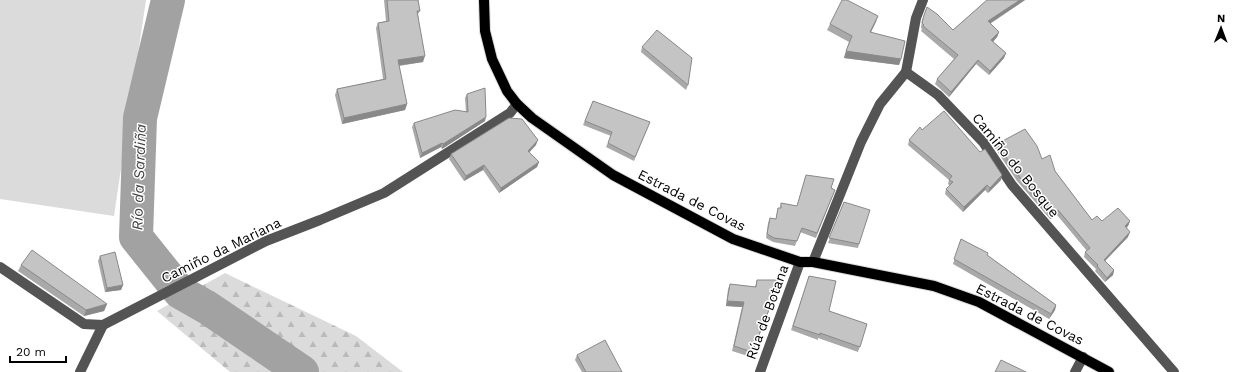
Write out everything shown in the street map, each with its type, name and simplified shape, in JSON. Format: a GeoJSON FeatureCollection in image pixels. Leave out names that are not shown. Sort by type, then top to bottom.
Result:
{"type":"FeatureCollection","features":[{"type":"Feature","properties":{"kind":"main road","name":"Estrada de Covas"},"geometry":{"type":"LineString","coordinates":[[484,0],[485,31],[492,59],[500,79],[517,104],[532,118],[613,175],[733,239],[800,262],[813,262],[934,286],[979,302],[1109,372]]}},
{"type":"Feature","properties":{"kind":"street"},"geometry":{"type":"LineString","coordinates":[[813,262],[861,142],[880,104],[906,72],[916,18],[923,0]]}},
{"type":"Feature","properties":{"kind":"street","name":"Camiño do Bosque"},"geometry":{"type":"LineString","coordinates":[[906,72],[938,95],[983,142],[1012,186],[1174,372]]}},
{"type":"Feature","properties":{"kind":"street","name":"Camiño da Mariana"},"geometry":{"type":"LineString","coordinates":[[104,325],[266,240],[320,220],[384,193],[510,113],[517,104]]}},
{"type":"Feature","properties":{"kind":"street","name":"Rúa de Botana"},"geometry":{"type":"LineString","coordinates":[[760,372],[800,262]]}},
{"type":"Feature","properties":{"kind":"street"},"geometry":{"type":"LineString","coordinates":[[0,266],[84,324],[104,325],[80,372]]}},
{"type":"Feature","properties":{"kind":"street"},"geometry":{"type":"LineString","coordinates":[[1075,372],[1083,357]]}},
{"type":"Feature","properties":{"kind":"green space"},"geometry":{"type":"Polygon","coordinates":[[[0,0],[146,0],[114,216],[0,199],[0,0]]]}},
{"type":"Feature","properties":{"kind":"green space"},"geometry":{"type":"Polygon","coordinates":[[[225,273],[356,336],[403,372],[230,372],[157,311],[225,273]]]}},
{"type":"Feature","properties":{"kind":"building"},"geometry":{"type":"Polygon","coordinates":[[[387,0],[418,0],[420,11],[417,11],[425,56],[398,60],[407,104],[344,118],[337,89],[386,79],[378,23],[389,21],[387,0]]]}},
{"type":"Feature","properties":{"kind":"building"},"geometry":{"type":"Polygon","coordinates":[[[842,0],[847,0],[878,16],[870,32],[905,41],[901,59],[846,51],[852,36],[830,24],[842,0]]]}},
{"type":"Feature","properties":{"kind":"building"},"geometry":{"type":"Polygon","coordinates":[[[987,0],[1020,0],[988,21],[999,32],[991,40],[1006,53],[990,71],[978,60],[951,92],[937,79],[958,55],[923,26],[924,25],[922,23],[927,7],[937,14],[953,30],[987,0]]]}},
{"type":"Feature","properties":{"kind":"building"},"geometry":{"type":"Polygon","coordinates":[[[657,30],[692,58],[688,85],[642,47],[657,30]]]}},
{"type":"Feature","properties":{"kind":"building"},"geometry":{"type":"Polygon","coordinates":[[[485,88],[486,117],[443,144],[442,143],[422,153],[414,123],[455,110],[468,112],[467,94],[485,88]]]}},
{"type":"Feature","properties":{"kind":"building"},"geometry":{"type":"Polygon","coordinates":[[[593,101],[650,122],[635,157],[608,143],[612,132],[585,121],[593,101]]]}},
{"type":"Feature","properties":{"kind":"building"},"geometry":{"type":"Polygon","coordinates":[[[944,111],[980,152],[985,149],[1002,175],[990,188],[987,185],[964,207],[946,189],[953,182],[949,180],[952,176],[909,140],[920,127],[922,130],[944,111]]]}},
{"type":"Feature","properties":{"kind":"building"},"geometry":{"type":"Polygon","coordinates":[[[509,118],[522,119],[538,140],[528,151],[539,162],[501,188],[484,165],[466,176],[451,154],[509,118]]]}},
{"type":"Feature","properties":{"kind":"building"},"geometry":{"type":"Polygon","coordinates":[[[1025,129],[1037,146],[1042,159],[1050,155],[1055,171],[1092,220],[1097,216],[1102,221],[1118,208],[1130,221],[1125,226],[1130,232],[1104,260],[1114,270],[1107,278],[1097,266],[1098,265],[1085,252],[1090,248],[1058,210],[1052,214],[1019,176],[997,144],[1025,129]]]}},
{"type":"Feature","properties":{"kind":"building"},"geometry":{"type":"Polygon","coordinates":[[[806,175],[834,179],[831,188],[835,190],[817,233],[802,228],[797,241],[774,238],[767,234],[770,218],[776,219],[778,208],[781,208],[781,203],[797,206],[806,175]]]}},
{"type":"Feature","properties":{"kind":"building"},"geometry":{"type":"Polygon","coordinates":[[[844,202],[870,210],[859,244],[829,238],[844,202]]]}},
{"type":"Feature","properties":{"kind":"building"},"geometry":{"type":"Polygon","coordinates":[[[961,239],[988,253],[987,255],[1056,305],[1051,314],[954,259],[961,239]]]}},
{"type":"Feature","properties":{"kind":"building"},"geometry":{"type":"Polygon","coordinates":[[[32,250],[107,304],[86,310],[21,265],[32,250]]]}},
{"type":"Feature","properties":{"kind":"building"},"geometry":{"type":"Polygon","coordinates":[[[115,252],[123,285],[107,288],[100,256],[115,252]]]}},
{"type":"Feature","properties":{"kind":"building"},"geometry":{"type":"Polygon","coordinates":[[[809,276],[836,281],[829,311],[867,324],[860,347],[820,333],[820,335],[793,326],[809,276]]]}},
{"type":"Feature","properties":{"kind":"building"},"geometry":{"type":"Polygon","coordinates":[[[757,280],[781,280],[752,352],[734,346],[744,302],[727,301],[730,284],[756,287],[757,280]]]}},
{"type":"Feature","properties":{"kind":"building"},"geometry":{"type":"Polygon","coordinates":[[[605,340],[622,372],[586,372],[577,355],[605,340]]]}},
{"type":"Feature","properties":{"kind":"building"},"geometry":{"type":"Polygon","coordinates":[[[1001,360],[1026,372],[995,372],[1001,360]]]}},
{"type":"Feature","properties":{"kind":"waterway","name":"Río da Sardiña"},"geometry":{"type":"LineString","coordinates":[[168,0],[140,118],[136,237],[180,292],[208,308],[302,372]]}}]}
